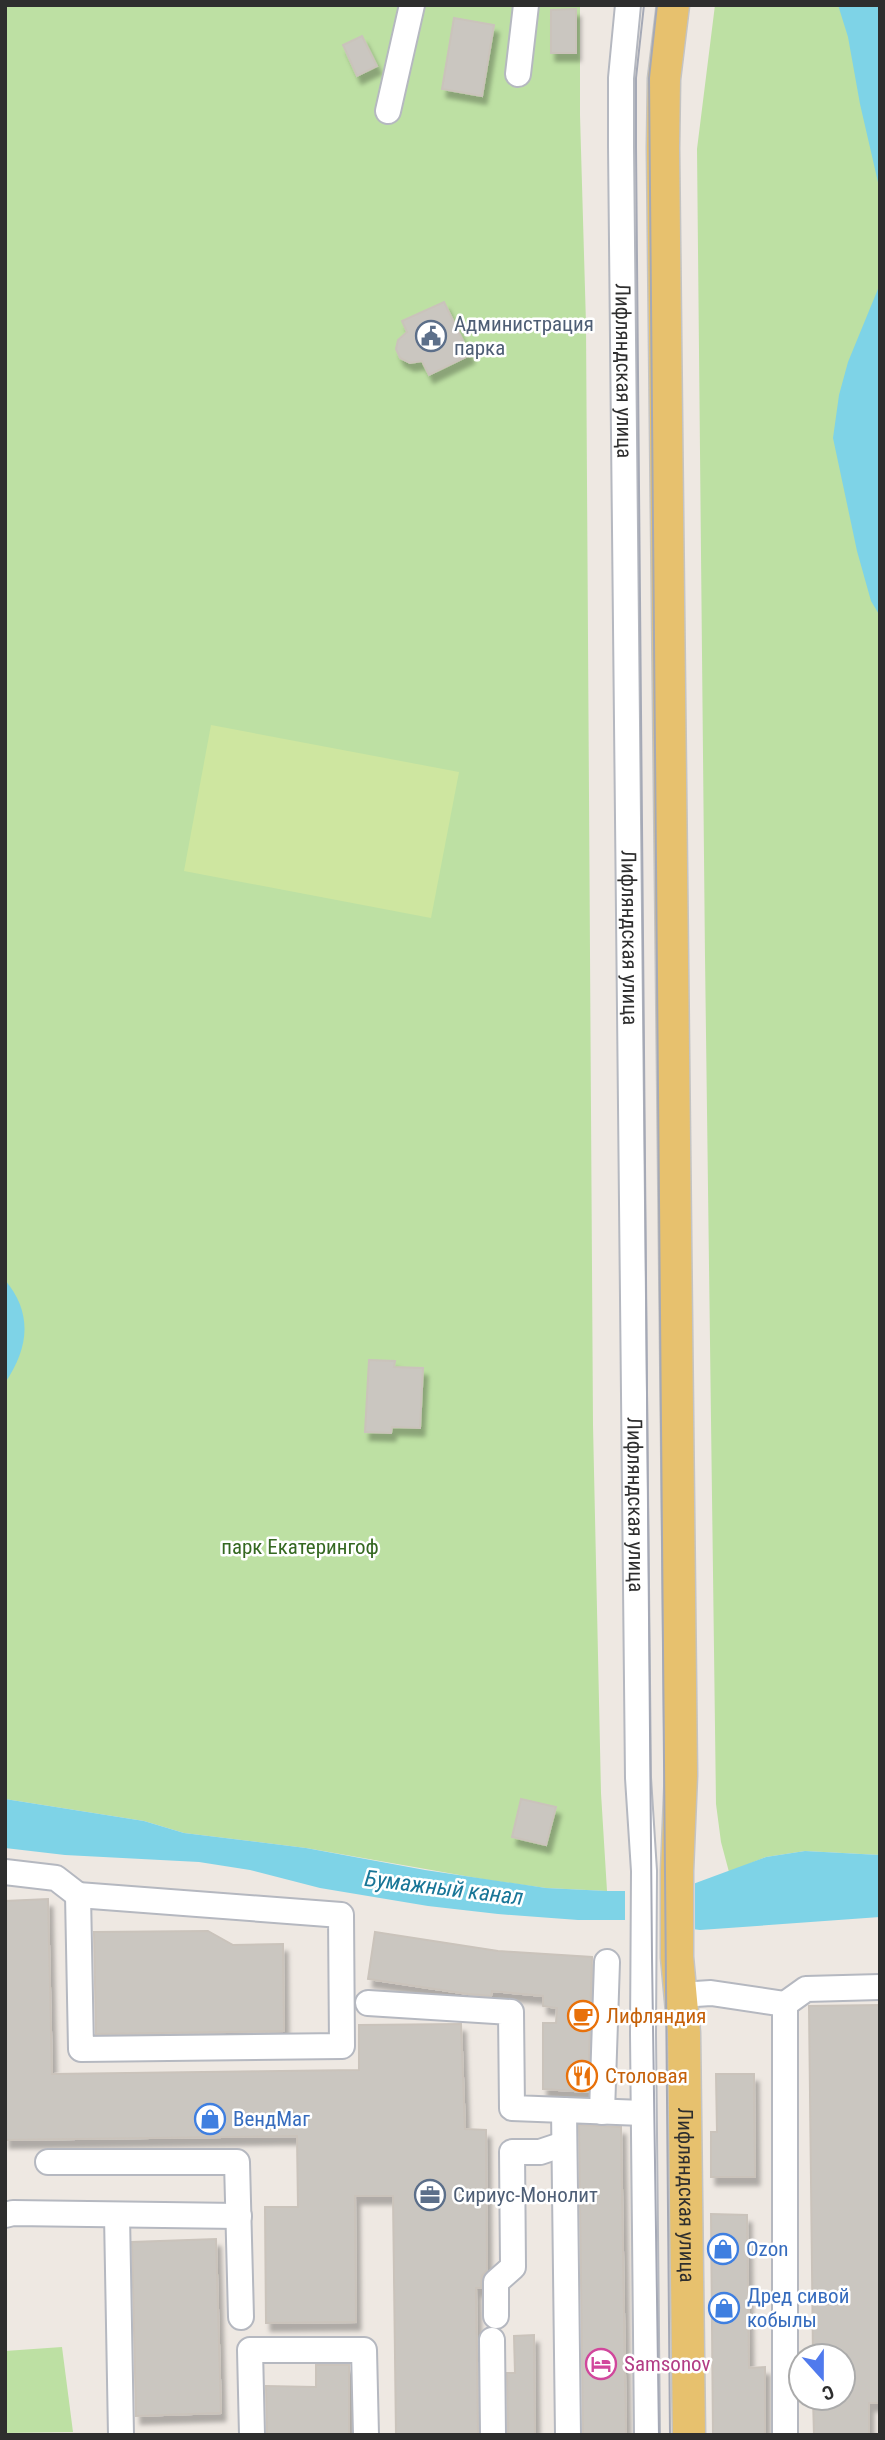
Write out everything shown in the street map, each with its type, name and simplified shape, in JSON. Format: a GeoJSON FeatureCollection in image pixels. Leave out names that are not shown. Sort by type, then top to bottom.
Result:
{"type":"FeatureCollection","features":[{"type":"Feature","properties":{"kind":"main road","name":"Лифляндская улица"},"geometry":{"type":"LineString","coordinates":[[673,5],[664,79],[663,148],[681,1775],[677,1957],[684,2034],[689,2435]]}},
{"type":"Feature","properties":{"kind":"street"},"geometry":{"type":"LineString","coordinates":[[388,111],[412,5]]}},
{"type":"Feature","properties":{"kind":"street"},"geometry":{"type":"LineString","coordinates":[[518,74],[526,5]]}},
{"type":"Feature","properties":{"kind":"street","name":"Лифляндская улица"},"geometry":{"type":"LineString","coordinates":[[628,5],[621,78],[621,160],[638,1778],[644,1871],[643,2113],[647,2435]]}},
{"type":"Feature","properties":{"kind":"street"},"geometry":{"type":"LineString","coordinates":[[5,1872],[56,1878],[78,1895],[341,1915],[342,2046],[81,2049],[78,1895]]}},
{"type":"Feature","properties":{"kind":"street"},"geometry":{"type":"LineString","coordinates":[[602,2112],[607,1962]]}},
{"type":"Feature","properties":{"kind":"street"},"geometry":{"type":"LineString","coordinates":[[680,1995],[711,1993],[785,2004],[806,1989],[880,1987]]}},
{"type":"Feature","properties":{"kind":"street"},"geometry":{"type":"LineString","coordinates":[[368,2003],[511,2012],[512,2108],[643,2113]]}},
{"type":"Feature","properties":{"kind":"street"},"geometry":{"type":"LineString","coordinates":[[785,2004],[785,2435]]}},
{"type":"Feature","properties":{"kind":"street"},"geometry":{"type":"LineString","coordinates":[[564,2110],[568,2435]]}},
{"type":"Feature","properties":{"kind":"street"},"geometry":{"type":"LineString","coordinates":[[493,2435],[496,2282],[513,2267],[512,2152],[540,2152],[564,2144]]}},
{"type":"Feature","properties":{"kind":"street"},"geometry":{"type":"LineString","coordinates":[[48,2162],[237,2162],[241,2317]]}},
{"type":"Feature","properties":{"kind":"street"},"geometry":{"type":"LineString","coordinates":[[5,2215],[239,2216]]}},
{"type":"Feature","properties":{"kind":"street"},"geometry":{"type":"LineString","coordinates":[[117,2215],[121,2435]]}},
{"type":"Feature","properties":{"kind":"street"},"geometry":{"type":"LineString","coordinates":[[252,2435],[250,2350],[364,2350],[366,2435]]}},
{"type":"Feature","properties":{"kind":"green space","name":"парк Екатерингоф"},"geometry":{"type":"Polygon","coordinates":[[[5,5],[580,5],[586,324],[593,1425],[601,1793],[607,1891],[546,1888],[488,1880],[306,1848],[184,1833],[144,1821],[5,1799],[5,5]]]}},
{"type":"Feature","properties":{"kind":"green space"},"geometry":{"type":"Polygon","coordinates":[[[715,5],[880,5],[880,1855],[805,1851],[766,1857],[729,1872],[721,1842],[716,1804],[697,149],[715,5]]]}},
{"type":"Feature","properties":{"kind":"green space"},"geometry":{"type":"Polygon","coordinates":[[[211,725],[459,772],[431,918],[184,871],[211,725]]]}},
{"type":"Feature","properties":{"kind":"green space"},"geometry":{"type":"Polygon","coordinates":[[[62,2347],[73,2432],[5,2433],[5,2351],[62,2347]]]}},
{"type":"Feature","properties":{"kind":"water"},"geometry":{"type":"Polygon","coordinates":[[[838,5],[880,5],[880,191],[848,37],[838,5]]]}},
{"type":"Feature","properties":{"kind":"water"},"geometry":{"type":"Polygon","coordinates":[[[880,284],[880,616],[871,601],[857,551],[833,438],[839,395],[848,362],[880,284]]]}},
{"type":"Feature","properties":{"kind":"water"},"geometry":{"type":"Polygon","coordinates":[[[5,1280],[20,1305],[24,1331],[19,1357],[5,1383],[5,1280]]]}},
{"type":"Feature","properties":{"kind":"water","name":"Бумажный канал"},"geometry":{"type":"Polygon","coordinates":[[[5,1799],[144,1821],[184,1833],[306,1848],[425,1870],[546,1888],[674,1891],[766,1857],[805,1851],[880,1855],[880,1917],[700,1930],[626,1920],[578,1920],[428,1906],[320,1888],[250,1870],[199,1862],[65,1855],[5,1848],[5,1799]]]}},
{"type":"Feature","properties":{"kind":"pier"},"geometry":{"type":"Polygon","coordinates":[[[695,1879],[695,1933],[625,1923],[625,1888],[673,1887],[695,1879]]]}},
{"type":"Feature","properties":{"kind":"building"},"geometry":{"type":"Polygon","coordinates":[[[576,9],[576,53],[551,53],[551,10],[576,9]]]}},
{"type":"Feature","properties":{"kind":"building"},"geometry":{"type":"Polygon","coordinates":[[[454,18],[494,25],[482,96],[442,89],[454,18]]]}},
{"type":"Feature","properties":{"kind":"building"},"geometry":{"type":"Polygon","coordinates":[[[362,36],[377,66],[357,76],[343,45],[362,36]]]}},
{"type":"Feature","properties":{"kind":"building","name":"Администрация парка"},"geometry":{"type":"Polygon","coordinates":[[[444,302],[470,355],[429,375],[422,361],[410,363],[400,358],[396,349],[398,340],[407,332],[402,321],[444,302]]]}},
{"type":"Feature","properties":{"kind":"building"},"geometry":{"type":"Polygon","coordinates":[[[369,1360],[395,1361],[394,1367],[423,1368],[420,1428],[392,1427],[391,1433],[365,1432],[369,1360]]]}},
{"type":"Feature","properties":{"kind":"building"},"geometry":{"type":"Polygon","coordinates":[[[521,1799],[556,1807],[546,1845],[512,1837],[521,1799]]]}},
{"type":"Feature","properties":{"kind":"building"},"geometry":{"type":"Polygon","coordinates":[[[48,1899],[52,2074],[359,2070],[359,2025],[461,2024],[465,2129],[486,2130],[487,2270],[482,2276],[481,2288],[476,2288],[478,2435],[396,2435],[393,2196],[355,2196],[356,2322],[266,2323],[265,2207],[298,2207],[297,2136],[5,2140],[5,1901],[48,1899]]]}},
{"type":"Feature","properties":{"kind":"building"},"geometry":{"type":"Polygon","coordinates":[[[208,1931],[233,1945],[283,1944],[284,2031],[96,2034],[94,1932],[208,1931]]]}},
{"type":"Feature","properties":{"kind":"building"},"geometry":{"type":"Polygon","coordinates":[[[375,1932],[498,1951],[592,1957],[588,2092],[543,2089],[543,2023],[556,2023],[557,2008],[543,2006],[543,1996],[492,1991],[491,1996],[468,1994],[368,1979],[375,1932]]]}},
{"type":"Feature","properties":{"kind":"building"},"geometry":{"type":"Polygon","coordinates":[[[880,2005],[880,2403],[869,2403],[869,2435],[814,2435],[813,2412],[857,2412],[857,2342],[813,2342],[809,2006],[880,2005]]]}},
{"type":"Feature","properties":{"kind":"building"},"geometry":{"type":"Polygon","coordinates":[[[716,2074],[754,2074],[755,2177],[711,2177],[711,2132],[717,2132],[716,2074]]]}},
{"type":"Feature","properties":{"kind":"building"},"geometry":{"type":"Polygon","coordinates":[[[579,2125],[621,2127],[626,2435],[583,2435],[579,2125]]]}},
{"type":"Feature","properties":{"kind":"building"},"geometry":{"type":"Polygon","coordinates":[[[711,2214],[747,2215],[749,2368],[765,2367],[765,2435],[713,2435],[711,2214]]]}},
{"type":"Feature","properties":{"kind":"building"},"geometry":{"type":"Polygon","coordinates":[[[216,2239],[221,2413],[136,2416],[132,2242],[216,2239]]]}},
{"type":"Feature","properties":{"kind":"building"},"geometry":{"type":"Polygon","coordinates":[[[534,2335],[535,2435],[508,2435],[507,2373],[515,2373],[514,2336],[534,2335]]]}},
{"type":"Feature","properties":{"kind":"building"},"geometry":{"type":"Polygon","coordinates":[[[316,2365],[349,2365],[349,2435],[267,2435],[266,2386],[316,2387],[316,2365]]]}},
{"type":"Feature","properties":{"kind":"tram line"},"geometry":{"type":"LineString","coordinates":[[644,5],[636,78],[636,147],[652,1957],[659,2435]]}},
{"type":"Feature","properties":{"kind":"tram line"},"geometry":{"type":"LineString","coordinates":[[657,5],[649,78],[670,2435]]}},
{"type":"Feature","properties":{"kind":"place","name":"Администрация парка"},"geometry":{"type":"Point","coordinates":[431,336]}},
{"type":"Feature","properties":{"kind":"place","name":"Лифляндия"},"geometry":{"type":"Point","coordinates":[583,2016]}},
{"type":"Feature","properties":{"kind":"place","name":"Столовая"},"geometry":{"type":"Point","coordinates":[582,2076]}},
{"type":"Feature","properties":{"kind":"place","name":"ВендМаг"},"geometry":{"type":"Point","coordinates":[210,2119]}},
{"type":"Feature","properties":{"kind":"place","name":"Сириус-Монолит"},"geometry":{"type":"Point","coordinates":[430,2195]}},
{"type":"Feature","properties":{"kind":"place","name":"Ozon"},"geometry":{"type":"Point","coordinates":[723,2249]}},
{"type":"Feature","properties":{"kind":"place","name":"Дред сивой кобылы"},"geometry":{"type":"Point","coordinates":[724,2308]}},
{"type":"Feature","properties":{"kind":"place","name":"Samsonov"},"geometry":{"type":"Point","coordinates":[601,2364]}}]}
